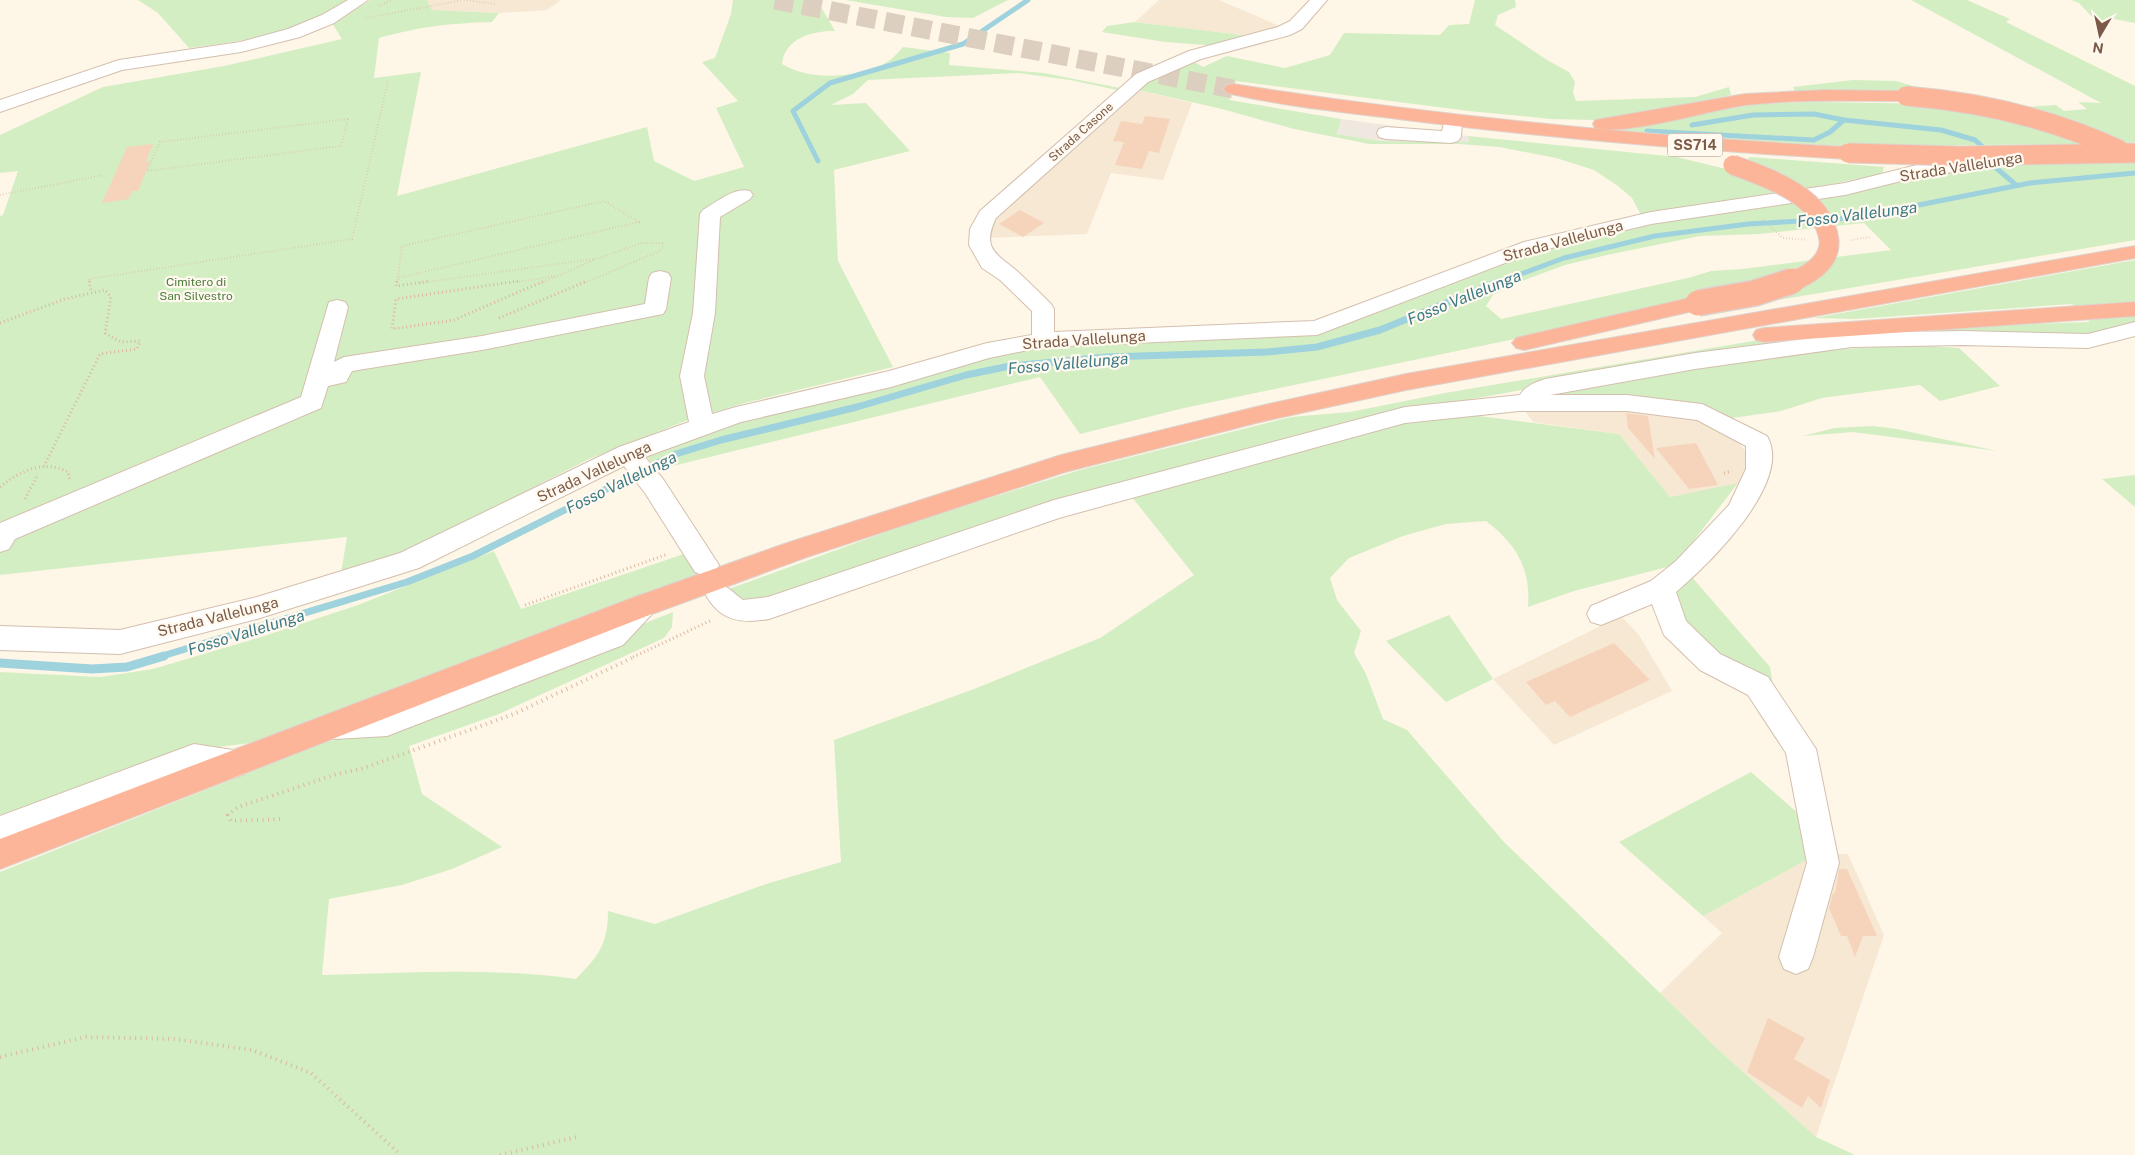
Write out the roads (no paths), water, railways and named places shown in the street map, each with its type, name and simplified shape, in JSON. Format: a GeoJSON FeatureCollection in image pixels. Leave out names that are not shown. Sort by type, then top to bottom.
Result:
{"type":"FeatureCollection","features":[{"type":"Feature","properties":{"kind":"highway","name":"SS714"},"geometry":{"type":"LineString","coordinates":[[1233,89],[1477,124],[1700,145],[1848,153],[1968,156],[2135,153]]}},
{"type":"Feature","properties":{"kind":"highway"},"geometry":{"type":"LineString","coordinates":[[1477,124],[1494,119],[1558,124],[1628,122],[1758,99],[1906,96],[1970,102],[2026,114],[2079,131],[2135,158]]}},
{"type":"Feature","properties":{"kind":"highway"},"geometry":{"type":"LineString","coordinates":[[1329,398],[1340,381],[1591,329],[1770,288],[1795,280],[1810,272],[1820,263],[1829,247],[1830,238],[1824,222],[1805,200],[1775,181],[1734,165],[1692,155],[1571,141],[1543,131]]}},
{"type":"Feature","properties":{"kind":"highway"},"geometry":{"type":"LineString","coordinates":[[642,606],[797,550],[1061,464],[1329,398],[2135,252]]}},
{"type":"Feature","properties":{"kind":"highway"},"geometry":{"type":"LineString","coordinates":[[1649,339],[1682,347],[1762,335],[2135,309]]}},
{"type":"Feature","properties":{"kind":"highway"},"geometry":{"type":"LineString","coordinates":[[0,854],[331,726]]}},
{"type":"Feature","properties":{"kind":"street"},"geometry":{"type":"LineString","coordinates":[[0,106],[119,65],[241,47],[286,36],[328,19],[360,0]]}},
{"type":"Feature","properties":{"kind":"street","name":"Strada Casone"},"geometry":{"type":"LineString","coordinates":[[1043,340],[1043,309],[1008,275],[990,264],[980,245],[980,229],[987,215],[1142,78],[1195,55],[1284,31],[1296,25],[1319,0]]}},
{"type":"Feature","properties":{"kind":"street"},"geometry":{"type":"LineString","coordinates":[[1386,133],[1452,137],[1453,121]]}},
{"type":"Feature","properties":{"kind":"street","name":"Strada Vallelunga"},"geometry":{"type":"LineString","coordinates":[[0,638],[120,642],[257,608],[409,562],[628,454],[736,415],[891,379],[987,351],[1043,340],[1317,328],[1524,248],[1650,218],[1845,189],[1917,171],[2000,159],[2135,146]]}},
{"type":"Feature","properties":{"kind":"street"},"geometry":{"type":"LineString","coordinates":[[702,427],[692,376],[704,313],[710,214],[743,195]]}},
{"type":"Feature","properties":{"kind":"street"},"geometry":{"type":"LineString","coordinates":[[317,381],[338,376],[344,365],[482,343],[655,309],[660,278]]}},
{"type":"Feature","properties":{"kind":"street"},"geometry":{"type":"LineString","coordinates":[[2,534],[312,402],[337,307]]}},
{"type":"Feature","properties":{"kind":"street"},"geometry":{"type":"LineString","coordinates":[[1519,403],[1545,387],[1695,361],[1852,340],[1963,338],[2088,340],[2135,329]]}},
{"type":"Feature","properties":{"kind":"street"},"geometry":{"type":"LineString","coordinates":[[720,595],[733,609],[745,612],[769,608],[1054,510],[1405,415],[1519,403],[1627,403],[1702,412],[1758,442],[1759,469],[1739,511],[1686,568],[1661,589],[1601,614]]}},
{"type":"Feature","properties":{"kind":"street"},"geometry":{"type":"LineString","coordinates":[[628,454],[654,486],[699,555]]}},
{"type":"Feature","properties":{"kind":"street"},"geometry":{"type":"LineString","coordinates":[[1661,589],[1674,627],[1710,662],[1758,686],[1801,749],[1823,863],[1796,957]]}},
{"type":"Feature","properties":{"kind":"street"},"geometry":{"type":"LineString","coordinates":[[331,726],[387,723],[613,637],[642,606]]}},
{"type":"Feature","properties":{"kind":"street"},"geometry":{"type":"LineString","coordinates":[[0,831],[194,758],[233,764]]}},
{"type":"Feature","properties":{"kind":"waterway"},"geometry":{"type":"LineString","coordinates":[[818,161],[793,111],[830,83],[963,44],[1028,0]]}},
{"type":"Feature","properties":{"kind":"waterway"},"geometry":{"type":"LineString","coordinates":[[1692,125],[1753,115],[1814,114],[1844,120]]}},
{"type":"Feature","properties":{"kind":"waterway"},"geometry":{"type":"LineString","coordinates":[[1647,131],[1814,140],[1830,132],[1844,120]]}},
{"type":"Feature","properties":{"kind":"waterway"},"geometry":{"type":"LineString","coordinates":[[1844,120],[1941,130],[1975,140],[1984,148]]}},
{"type":"Feature","properties":{"kind":"waterway"},"geometry":{"type":"LineString","coordinates":[[1995,167],[2016,185]]}},
{"type":"Feature","properties":{"kind":"waterway","name":"Fosso Vallelunga"},"geometry":{"type":"LineString","coordinates":[[1497,283],[1564,258],[1655,236],[1748,224],[1853,218],[2030,183],[2135,173]]}},
{"type":"Feature","properties":{"kind":"waterway","name":"Fosso Vallelunga"},"geometry":{"type":"LineString","coordinates":[[159,657],[407,582],[473,556],[676,454],[721,440],[857,407],[966,375],[1010,366],[1107,357],[1267,352],[1317,347],[1380,330],[1500,281]]}},
{"type":"Feature","properties":{"kind":"waterway","name":"Fosso Vallelunga"},"geometry":{"type":"LineString","coordinates":[[0,663],[92,669],[127,667],[164,656]]}},
{"type":"Feature","properties":{"kind":"tunnel"},"geometry":{"type":"LineString","coordinates":[[775,0],[1233,89]]}},
{"type":"Feature","properties":{"kind":"park label","name":"Cimitero di San Silvestro"},"geometry":{"type":"Point","coordinates":[196,289]}}]}
